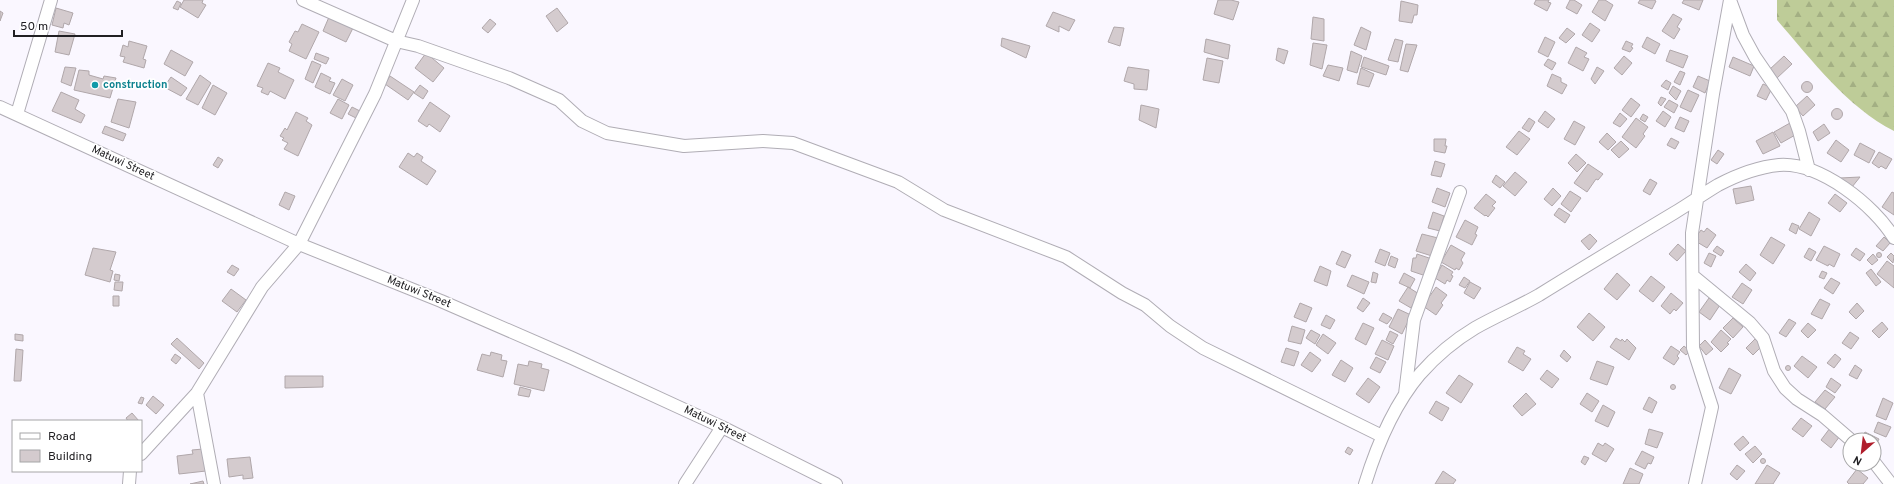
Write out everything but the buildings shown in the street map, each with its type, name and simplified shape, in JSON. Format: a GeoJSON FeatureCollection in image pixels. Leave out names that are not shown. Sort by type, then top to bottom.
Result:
{"type":"FeatureCollection","features":[{"type":"Feature","properties":{"kind":"street"},"geometry":{"type":"LineString","coordinates":[[17,114],[51,0]]}},
{"type":"Feature","properties":{"kind":"street"},"geometry":{"type":"LineString","coordinates":[[303,0],[396,41],[418,46],[509,78],[559,100],[582,121],[606,133],[684,146],[763,141],[793,142],[898,182],[944,210],[1066,257],[1122,293],[1145,305],[1170,326],[1203,348],[1382,436]]}},
{"type":"Feature","properties":{"kind":"street"},"geometry":{"type":"LineString","coordinates":[[142,453],[197,393],[262,287],[299,244],[368,108],[413,0]]}},
{"type":"Feature","properties":{"kind":"street"},"geometry":{"type":"LineString","coordinates":[[1730,0],[1743,35],[1755,57],[1792,111],[1809,170]]}},
{"type":"Feature","properties":{"kind":"street"},"geometry":{"type":"LineString","coordinates":[[1695,484],[1712,407],[1693,348],[1692,233],[1713,94],[1730,0]]}},
{"type":"Feature","properties":{"kind":"street","name":"Matuwi Street"},"geometry":{"type":"LineString","coordinates":[[0,106],[299,244],[441,301],[572,358],[722,427],[836,484]]}},
{"type":"Feature","properties":{"kind":"street"},"geometry":{"type":"LineString","coordinates":[[1365,484],[1376,448],[1394,412],[1420,374],[1441,354],[1475,328],[1531,300],[1718,185],[1753,170],[1781,165],[1809,170],[1825,176],[1846,189],[1882,222],[1894,238]]}},
{"type":"Feature","properties":{"kind":"street"},"geometry":{"type":"LineString","coordinates":[[1405,396],[1414,320],[1460,192]]}},
{"type":"Feature","properties":{"kind":"street"},"geometry":{"type":"LineString","coordinates":[[1693,276],[1750,323],[1763,338],[1774,371],[1785,388],[1797,399],[1822,415],[1842,432]]}},
{"type":"Feature","properties":{"kind":"street"},"geometry":{"type":"LineString","coordinates":[[197,393],[214,484]]}},
{"type":"Feature","properties":{"kind":"street"},"geometry":{"type":"LineString","coordinates":[[686,484],[722,427]]}},
{"type":"Feature","properties":{"kind":"street"},"geometry":{"type":"LineString","coordinates":[[129,484],[130,472]]}},
{"type":"Feature","properties":{"kind":"street"},"geometry":{"type":"LineString","coordinates":[[1882,472],[1891,484]]}},
{"type":"Feature","properties":{"kind":"green space"},"geometry":{"type":"Polygon","coordinates":[[[1777,0],[1894,0],[1894,131],[1860,109],[1817,66],[1777,20],[1777,0]]]}},
{"type":"Feature","properties":{"kind":"place","name":"construction"},"geometry":{"type":"Point","coordinates":[95,85]}}]}
